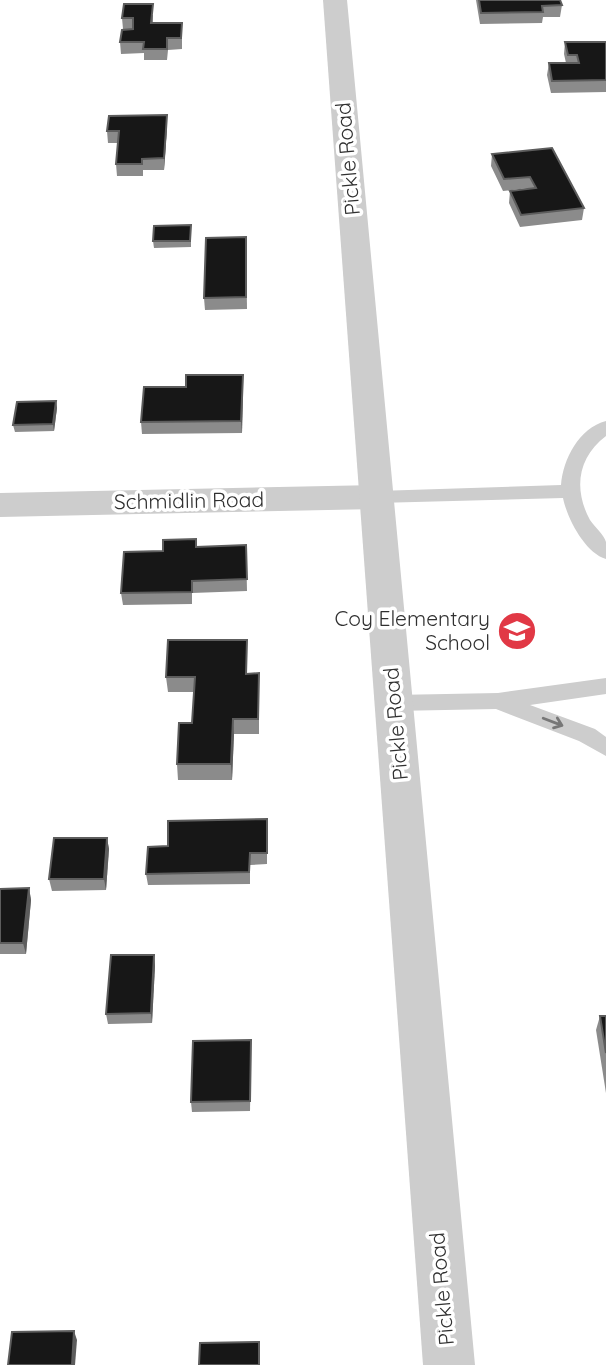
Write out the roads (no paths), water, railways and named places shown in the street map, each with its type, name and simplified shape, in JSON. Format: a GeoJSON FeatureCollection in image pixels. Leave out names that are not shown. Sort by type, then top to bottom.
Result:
{"type":"FeatureCollection","features":[{"type":"Feature","properties":{"kind":"street","name":"Pickle Road"},"geometry":{"type":"LineString","coordinates":[[335,0],[449,1365]]}},
{"type":"Feature","properties":{"kind":"street","name":"Schmidlin Road"},"geometry":{"type":"LineString","coordinates":[[0,505],[377,497]]}},
{"type":"Feature","properties":{"kind":"lane"},"geometry":{"type":"LineString","coordinates":[[606,427],[592,435],[573,460],[569,491],[579,522],[606,552]]}},
{"type":"Feature","properties":{"kind":"lane"},"geometry":{"type":"LineString","coordinates":[[377,497],[569,491]]}},
{"type":"Feature","properties":{"kind":"lane"},"geometry":{"type":"LineString","coordinates":[[394,703],[498,701],[606,686]]}},
{"type":"Feature","properties":{"kind":"lane"},"geometry":{"type":"LineString","coordinates":[[498,701],[587,735],[606,748]]}},
{"type":"Feature","properties":{"kind":"place","name":"Coy Elementary School"},"geometry":{"type":"Point","coordinates":[517,631]}}]}
